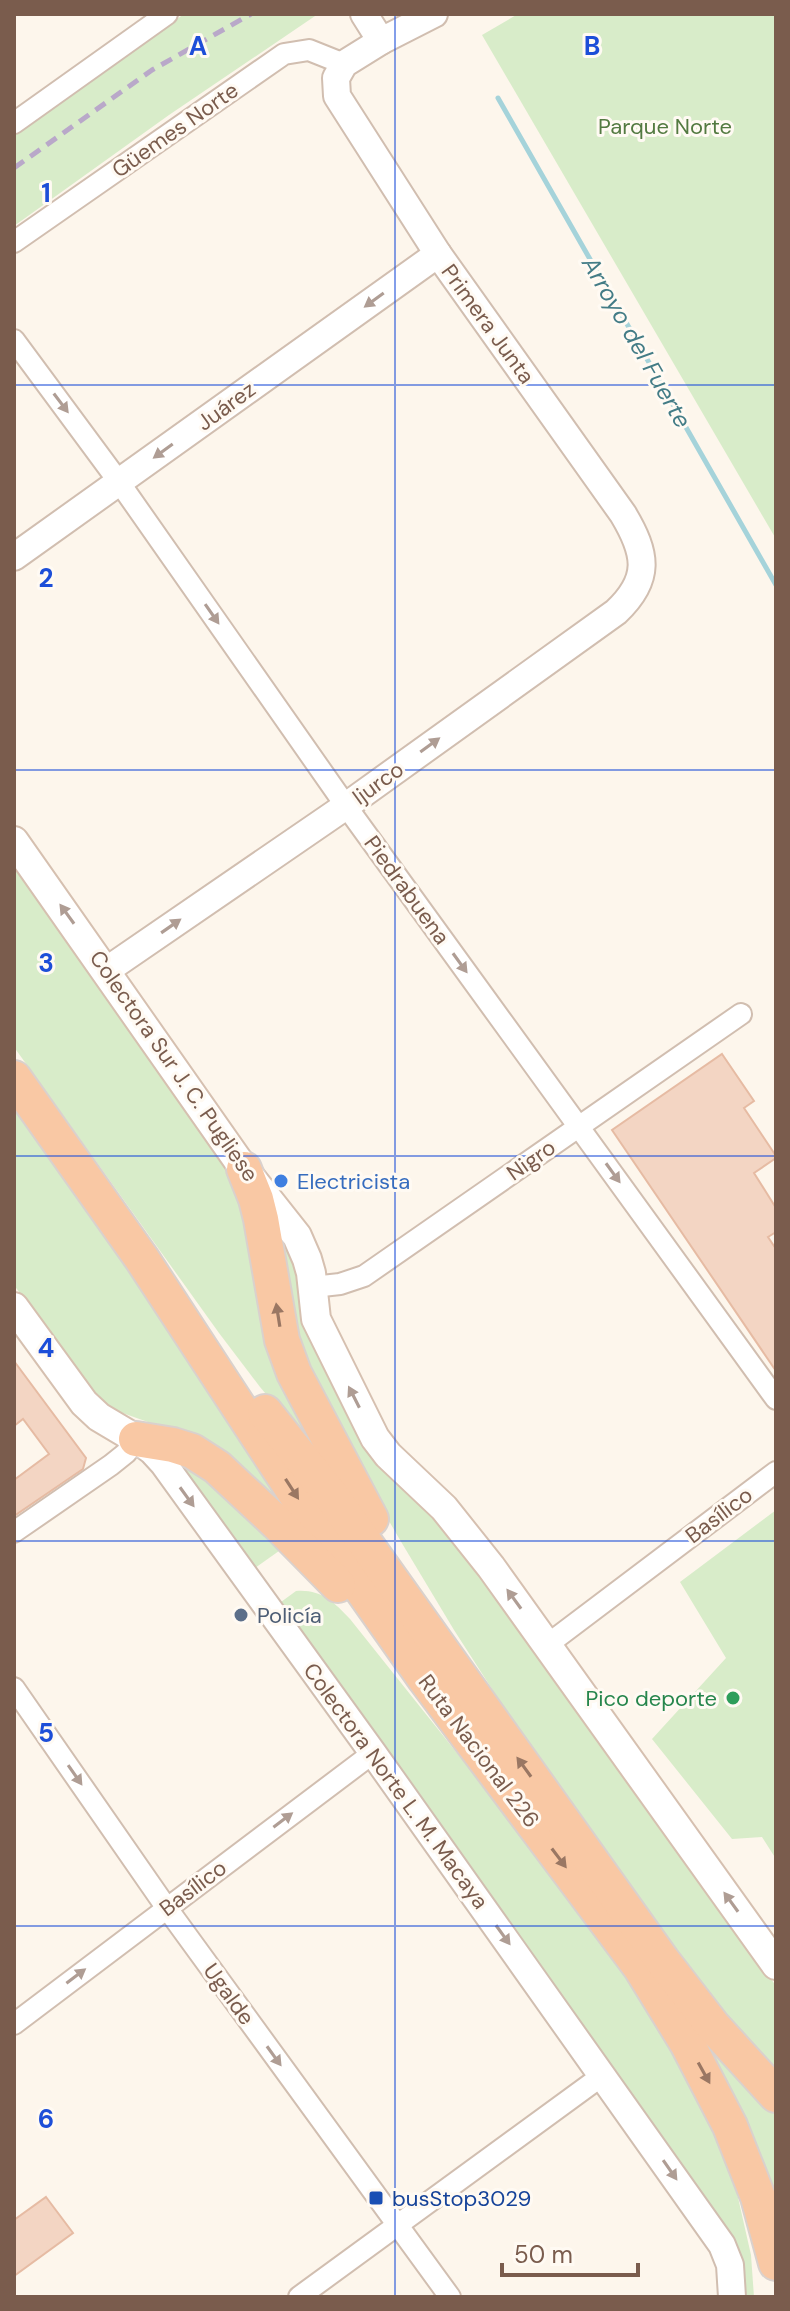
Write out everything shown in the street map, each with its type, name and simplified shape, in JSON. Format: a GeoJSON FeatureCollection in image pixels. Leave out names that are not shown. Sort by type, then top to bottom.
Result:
{"type":"FeatureCollection","features":[{"type":"Feature","properties":{"kind":"highway","name":"Ruta Nacional 226"},"geometry":{"type":"LineString","coordinates":[[14,1078],[142,1259],[333,1498],[436,1670],[641,1968],[711,2086],[746,2162],[776,2263]]}},
{"type":"Feature","properties":{"kind":"highway"},"geometry":{"type":"LineString","coordinates":[[244,1169],[259,1209],[282,1340],[294,1373],[436,1670]]}},
{"type":"Feature","properties":{"kind":"highway"},"geometry":{"type":"LineString","coordinates":[[136,1439],[192,1451],[217,1467],[310,1557],[436,1670]]}},
{"type":"Feature","properties":{"kind":"highway","name":"Ruta Nacional 226"},"geometry":{"type":"LineString","coordinates":[[436,1670],[721,2036],[776,2095]]}},
{"type":"Feature","properties":{"kind":"main road","name":"Colectora Sur J. C. Pugliese"},"geometry":{"type":"LineString","coordinates":[[14,841],[244,1169],[297,1236],[307,1259],[316,1319],[375,1438],[388,1455],[459,1525],[776,1965]]}},
{"type":"Feature","properties":{"kind":"main road","name":"Colectora Norte L. M. Macaya"},"geometry":{"type":"LineString","coordinates":[[14,1307],[84,1403],[99,1417],[136,1439]]}},
{"type":"Feature","properties":{"kind":"street"},"geometry":{"type":"LineString","coordinates":[[14,123],[167,14]]}},
{"type":"Feature","properties":{"kind":"street"},"geometry":{"type":"LineString","coordinates":[[364,14],[381,41]]}},
{"type":"Feature","properties":{"kind":"street"},"geometry":{"type":"LineString","coordinates":[[344,64],[434,14]]}},
{"type":"Feature","properties":{"kind":"street","name":"Güemes Norte"},"geometry":{"type":"LineString","coordinates":[[14,242],[284,54],[309,50],[344,64]]}},
{"type":"Feature","properties":{"kind":"street","name":"Primera Junta"},"geometry":{"type":"LineString","coordinates":[[344,64],[335,83],[342,107],[438,254],[633,530],[641,557],[639,584]]}},
{"type":"Feature","properties":{"kind":"street","name":"Juárez"},"geometry":{"type":"LineString","coordinates":[[14,557],[438,254]]}},
{"type":"Feature","properties":{"kind":"street","name":"Piedrabuena"},"geometry":{"type":"LineString","coordinates":[[14,340],[119,482],[346,806],[776,1399]]}},
{"type":"Feature","properties":{"kind":"street","name":"Ijurco"},"geometry":{"type":"LineString","coordinates":[[107,970],[346,806],[616,612],[639,584]]}},
{"type":"Feature","properties":{"kind":"street","name":"Nigro"},"geometry":{"type":"LineString","coordinates":[[313,1287],[340,1284],[364,1276],[741,1014]]}},
{"type":"Feature","properties":{"kind":"street"},"geometry":{"type":"LineString","coordinates":[[14,1532],[111,1465],[126,1453],[136,1439]]}},
{"type":"Feature","properties":{"kind":"street","name":"Colectora Norte L. M. Macaya"},"geometry":{"type":"LineString","coordinates":[[136,1439],[163,1463],[722,2245],[730,2265],[732,2297]]}},
{"type":"Feature","properties":{"kind":"street","name":"Basílico"},"geometry":{"type":"LineString","coordinates":[[547,1645],[776,1472]]}},
{"type":"Feature","properties":{"kind":"street","name":"Ugalde"},"geometry":{"type":"LineString","coordinates":[[14,1688],[166,1907],[450,2297]]}},
{"type":"Feature","properties":{"kind":"street","name":"Basílico"},"geometry":{"type":"LineString","coordinates":[[14,2024],[373,1753]]}},
{"type":"Feature","properties":{"kind":"street"},"geometry":{"type":"LineString","coordinates":[[299,2297],[603,2075]]}},
{"type":"Feature","properties":{"kind":"green space"},"geometry":{"type":"Polygon","coordinates":[[[184,14],[318,14],[14,226],[14,135],[184,14]]]}},
{"type":"Feature","properties":{"kind":"green space","name":"Parque Norte"},"geometry":{"type":"Polygon","coordinates":[[[518,14],[776,14],[776,539],[482,35],[518,14]]]}},
{"type":"Feature","properties":{"kind":"green space"},"geometry":{"type":"Polygon","coordinates":[[[14,854],[224,1156],[341,1483],[219,1333],[14,1047],[14,854]]]}},
{"type":"Feature","properties":{"kind":"green space"},"geometry":{"type":"Polygon","coordinates":[[[14,1102],[162,1312],[327,1560],[190,1437],[117,1411],[95,1398],[14,1285],[14,1102]]]}},
{"type":"Feature","properties":{"kind":"green space"},"geometry":{"type":"Polygon","coordinates":[[[277,1226],[429,1508],[482,1571],[776,1986],[776,2079],[727,2026],[546,1773],[403,1545],[316,1396],[303,1367],[277,1226]]]}},
{"type":"Feature","properties":{"kind":"green space"},"geometry":{"type":"Polygon","coordinates":[[[181,1456],[286,1546],[255,1568],[177,1462],[181,1456]]]}},
{"type":"Feature","properties":{"kind":"green space","name":"Pico deporte"},"geometry":{"type":"Polygon","coordinates":[[[776,1510],[776,1859],[762,1837],[732,1839],[652,1739],[726,1658],[680,1582],[776,1510]]]}},
{"type":"Feature","properties":{"kind":"green space"},"geometry":{"type":"Polygon","coordinates":[[[296,1591],[313,1592],[326,1598],[350,1619],[532,1847],[656,2022],[697,2095],[732,2171],[751,2255],[754,2297],[741,2297],[707,2202],[281,1602],[296,1591]]]}},
{"type":"Feature","properties":{"kind":"green space"},"geometry":{"type":"Polygon","coordinates":[[[654,1962],[776,2103],[776,2215],[654,1962]]]}},
{"type":"Feature","properties":{"kind":"building"},"geometry":{"type":"Polygon","coordinates":[[[722,1054],[754,1101],[744,1108],[776,1156],[754,1173],[776,1208],[776,1232],[768,1237],[776,1249],[776,1371],[612,1130],[722,1054]]]}},
{"type":"Feature","properties":{"kind":"building"},"geometry":{"type":"Polygon","coordinates":[[[14,1361],[86,1458],[83,1469],[14,1516],[14,1480],[49,1454],[23,1419],[14,1426],[14,1361]]]}},
{"type":"Feature","properties":{"kind":"building"},"geometry":{"type":"Polygon","coordinates":[[[46,2197],[73,2233],[14,2276],[14,2220],[46,2197]]]}},
{"type":"Feature","properties":{"kind":"waterway","name":"Arroyo del Fuerte"},"geometry":{"type":"LineString","coordinates":[[498,98],[776,585]]}},
{"type":"Feature","properties":{"kind":"railway"},"geometry":{"type":"LineString","coordinates":[[14,168],[152,70],[251,14]]}},
{"type":"Feature","properties":{"kind":"place","name":"Electricista"},"geometry":{"type":"Point","coordinates":[281,1181]}},
{"type":"Feature","properties":{"kind":"place","name":"Policía"},"geometry":{"type":"Point","coordinates":[241,1615]}},
{"type":"Feature","properties":{"kind":"place","name":"Pico deporte"},"geometry":{"type":"Point","coordinates":[733,1698]}},
{"type":"Feature","properties":{"kind":"place","name":"busStop3029"},"geometry":{"type":"Point","coordinates":[376,2198]}}]}
